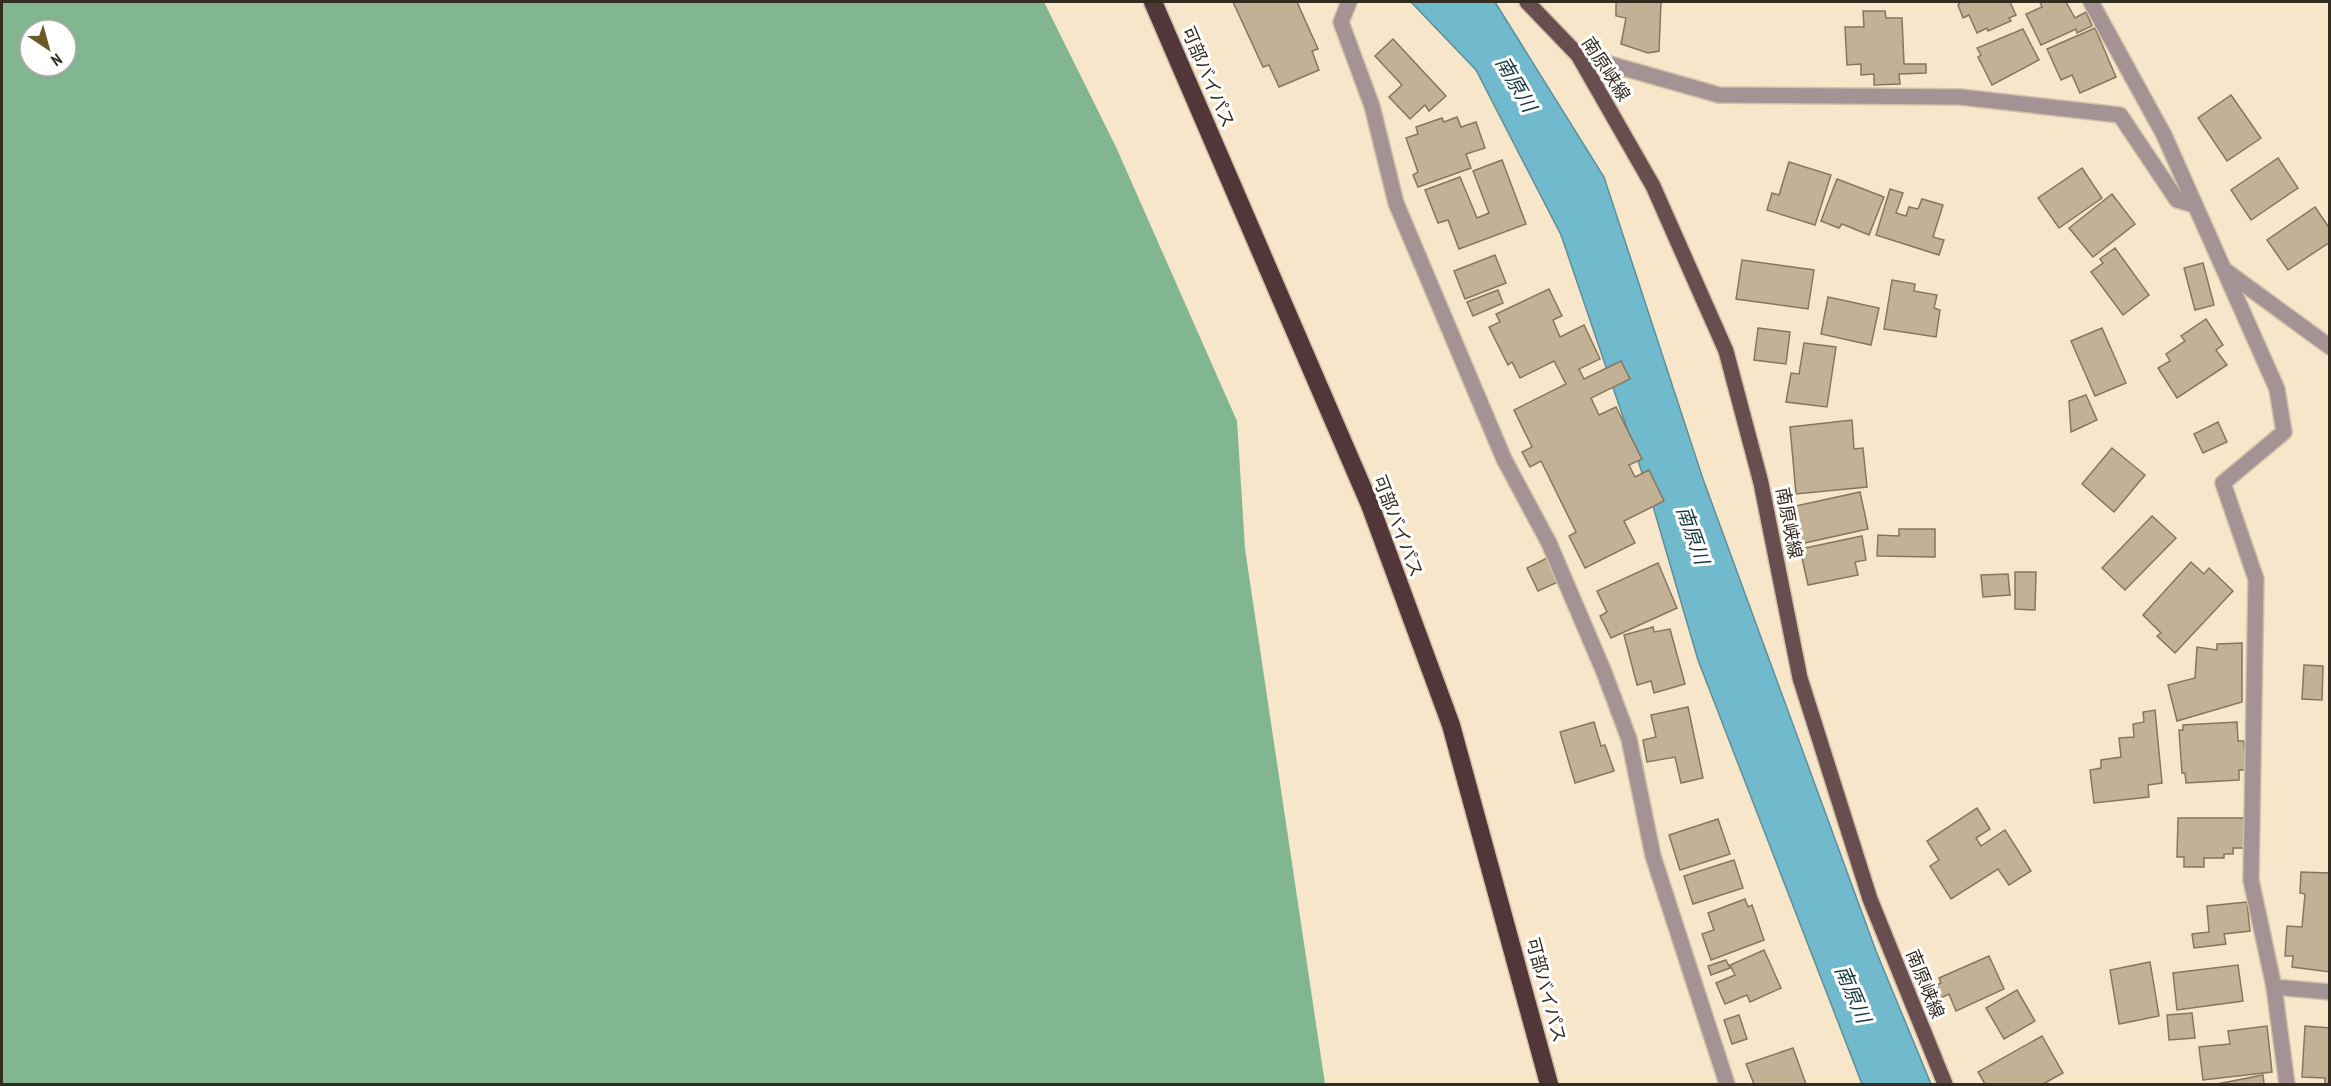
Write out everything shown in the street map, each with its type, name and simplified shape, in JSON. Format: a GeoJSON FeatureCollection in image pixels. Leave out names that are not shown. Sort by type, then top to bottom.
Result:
{"type":"FeatureCollection","features":[{"type":"Feature","properties":{"kind":"highway","name":"可部バイパス"},"geometry":{"type":"LineString","coordinates":[[1153,2],[1370,506],[1451,725],[1549,1084]]}},
{"type":"Feature","properties":{"kind":"main road","name":"南原峡線"},"geometry":{"type":"LineString","coordinates":[[1527,2],[1578,55],[1653,186],[1726,351],[1761,483],[1800,678],[1870,899],[1945,1084]]}},
{"type":"Feature","properties":{"kind":"street"},"geometry":{"type":"LineString","coordinates":[[1349,2],[1341,22],[1372,106],[1396,202],[1504,459],[1554,554],[1604,672],[1629,740],[1653,856],[1727,1084]]}},
{"type":"Feature","properties":{"kind":"street"},"geometry":{"type":"LineString","coordinates":[[2091,2],[2164,135],[2277,389],[2284,432],[2223,483],[2256,579],[2251,880],[2274,987],[2287,1084]]}},
{"type":"Feature","properties":{"kind":"street"},"geometry":{"type":"LineString","coordinates":[[1578,55],[1719,95],[1960,97],[2120,115],[2178,200],[2195,205]]}},
{"type":"Feature","properties":{"kind":"street"},"geometry":{"type":"LineString","coordinates":[[2224,270],[2330,347]]}},
{"type":"Feature","properties":{"kind":"street"},"geometry":{"type":"LineString","coordinates":[[2274,987],[2330,993]]}},
{"type":"Feature","properties":{"kind":"green space"},"geometry":{"type":"Polygon","coordinates":[[[2,2],[1044,2],[1116,147],[1237,421],[1245,549],[1325,1084],[2,1084],[2,2]]]}},
{"type":"Feature","properties":{"kind":"water","name":"南原川"},"geometry":{"type":"Polygon","coordinates":[[[1411,2],[1495,2],[1604,177],[1703,479],[1876,951],[1931,1084],[1862,1084],[1698,660],[1650,496],[1561,235],[1476,70],[1411,2]]]}},
{"type":"Feature","properties":{"kind":"building"},"geometry":{"type":"Polygon","coordinates":[[[1233,2],[1297,2],[1318,49],[1312,51],[1319,70],[1279,87],[1269,65],[1263,67],[1233,2]]]}},
{"type":"Feature","properties":{"kind":"building"},"geometry":{"type":"Polygon","coordinates":[[[1616,2],[1661,2],[1659,51],[1648,53],[1621,44],[1626,18],[1616,16],[1616,2]]]}},
{"type":"Feature","properties":{"kind":"building"},"geometry":{"type":"Polygon","coordinates":[[[1961,2],[2010,2],[2016,15],[2009,18],[2011,21],[1977,33],[1969,15],[1963,18],[1958,5],[1961,2]]]}},
{"type":"Feature","properties":{"kind":"building"},"geometry":{"type":"Polygon","coordinates":[[[2040,2],[2066,2],[2075,18],[2086,12],[2092,26],[2077,33],[2076,29],[2041,45],[2026,14],[2042,7],[2040,2]]]}},
{"type":"Feature","properties":{"kind":"building"},"geometry":{"type":"Polygon","coordinates":[[[1863,11],[1885,11],[1886,18],[1902,18],[1904,64],[1926,64],[1926,73],[1899,74],[1900,84],[1874,85],[1874,74],[1861,75],[1861,64],[1847,65],[1845,27],[1864,27],[1863,11]]]}},
{"type":"Feature","properties":{"kind":"building"},"geometry":{"type":"Polygon","coordinates":[[[2095,28],[2116,77],[2080,93],[2072,75],[2061,80],[2047,49],[2095,28]]]}},
{"type":"Feature","properties":{"kind":"building"},"geometry":{"type":"Polygon","coordinates":[[[2023,29],[2039,60],[1992,85],[1978,57],[1981,55],[1977,48],[2023,29]]]}},
{"type":"Feature","properties":{"kind":"building"},"geometry":{"type":"Polygon","coordinates":[[[1393,39],[1446,96],[1429,111],[1425,105],[1410,119],[1389,97],[1402,85],[1375,56],[1393,39]]]}},
{"type":"Feature","properties":{"kind":"building"},"geometry":{"type":"Polygon","coordinates":[[[2231,95],[2261,138],[2227,161],[2198,118],[2231,95]]]}},
{"type":"Feature","properties":{"kind":"building"},"geometry":{"type":"Polygon","coordinates":[[[1457,117],[1461,127],[1476,122],[1485,148],[1466,154],[1471,168],[1418,187],[1413,175],[1418,172],[1406,138],[1418,134],[1416,127],[1442,118],[1444,122],[1457,117]]]}},
{"type":"Feature","properties":{"kind":"building"},"geometry":{"type":"Polygon","coordinates":[[[2278,158],[2298,188],[2251,220],[2231,190],[2278,158]]]}},
{"type":"Feature","properties":{"kind":"building"},"geometry":{"type":"Polygon","coordinates":[[[1502,160],[1526,224],[1459,249],[1448,220],[1438,223],[1425,190],[1460,177],[1477,218],[1489,213],[1473,171],[1502,160]]]}},
{"type":"Feature","properties":{"kind":"building"},"geometry":{"type":"Polygon","coordinates":[[[1789,162],[1831,175],[1815,225],[1767,210],[1772,193],[1779,195],[1789,162]]]}},
{"type":"Feature","properties":{"kind":"building"},"geometry":{"type":"Polygon","coordinates":[[[2082,168],[2102,198],[2059,228],[2038,198],[2082,168]]]}},
{"type":"Feature","properties":{"kind":"building"},"geometry":{"type":"Polygon","coordinates":[[[1837,179],[1884,197],[1869,235],[1842,224],[1839,228],[1821,221],[1837,179]]]}},
{"type":"Feature","properties":{"kind":"building"},"geometry":{"type":"Polygon","coordinates":[[[1890,189],[1903,193],[1896,213],[1906,216],[1909,207],[1918,209],[1922,199],[1943,205],[1933,237],[1944,240],[1939,255],[1876,235],[1890,189]]]}},
{"type":"Feature","properties":{"kind":"building"},"geometry":{"type":"Polygon","coordinates":[[[2112,194],[2135,224],[2093,257],[2069,228],[2112,194]]]}},
{"type":"Feature","properties":{"kind":"building"},"geometry":{"type":"Polygon","coordinates":[[[2315,207],[2330,229],[2330,242],[2288,270],[2267,240],[2315,207]]]}},
{"type":"Feature","properties":{"kind":"building"},"geometry":{"type":"Polygon","coordinates":[[[2115,248],[2149,295],[2123,315],[2091,272],[2103,263],[2100,259],[2115,248]]]}},
{"type":"Feature","properties":{"kind":"building"},"geometry":{"type":"Polygon","coordinates":[[[1495,255],[1506,283],[1465,299],[1454,271],[1495,255]]]}},
{"type":"Feature","properties":{"kind":"building"},"geometry":{"type":"Polygon","coordinates":[[[1742,260],[1814,270],[1808,309],[1736,299],[1742,260]]]}},
{"type":"Feature","properties":{"kind":"building"},"geometry":{"type":"Polygon","coordinates":[[[2203,263],[2214,305],[2195,310],[2184,268],[2203,263]]]}},
{"type":"Feature","properties":{"kind":"building"},"geometry":{"type":"Polygon","coordinates":[[[1892,280],[1915,284],[1914,291],[1937,295],[1934,308],[1940,310],[1936,337],[1884,329],[1892,280]]]}},
{"type":"Feature","properties":{"kind":"building"},"geometry":{"type":"Polygon","coordinates":[[[1549,289],[1562,316],[1553,320],[1560,337],[1584,325],[1600,359],[1579,369],[1584,379],[1621,361],[1630,379],[1591,398],[1599,415],[1616,407],[1642,459],[1629,465],[1635,477],[1649,470],[1664,501],[1624,521],[1635,543],[1585,568],[1569,536],[1576,532],[1541,461],[1530,467],[1522,452],[1532,447],[1514,410],[1566,384],[1554,361],[1520,378],[1512,362],[1508,365],[1489,327],[1500,322],[1496,314],[1549,289]]]}},
{"type":"Feature","properties":{"kind":"building"},"geometry":{"type":"Polygon","coordinates":[[[1498,290],[1503,303],[1473,316],[1467,302],[1498,290]]]}},
{"type":"Feature","properties":{"kind":"building"},"geometry":{"type":"Polygon","coordinates":[[[1828,297],[1879,308],[1871,345],[1821,334],[1828,297]]]}},
{"type":"Feature","properties":{"kind":"building"},"geometry":{"type":"Polygon","coordinates":[[[2206,319],[2223,345],[2216,350],[2227,365],[2177,398],[2158,368],[2170,361],[2166,354],[2185,341],[2181,336],[2206,319]]]}},
{"type":"Feature","properties":{"kind":"building"},"geometry":{"type":"Polygon","coordinates":[[[1758,328],[1790,332],[1786,364],[1754,360],[1758,328]]]}},
{"type":"Feature","properties":{"kind":"building"},"geometry":{"type":"Polygon","coordinates":[[[2102,328],[2126,383],[2095,396],[2071,341],[2102,328]]]}},
{"type":"Feature","properties":{"kind":"building"},"geometry":{"type":"Polygon","coordinates":[[[1804,343],[1836,347],[1827,407],[1786,402],[1791,373],[1799,374],[1804,343]]]}},
{"type":"Feature","properties":{"kind":"building"},"geometry":{"type":"Polygon","coordinates":[[[2086,395],[2097,420],[2071,432],[2069,401],[2086,395]]]}},
{"type":"Feature","properties":{"kind":"building"},"geometry":{"type":"Polygon","coordinates":[[[1852,420],[1854,449],[1863,448],[1867,487],[1796,494],[1790,427],[1852,420]]]}},
{"type":"Feature","properties":{"kind":"building"},"geometry":{"type":"Polygon","coordinates":[[[2218,422],[2227,442],[2203,453],[2194,434],[2218,422]]]}},
{"type":"Feature","properties":{"kind":"building"},"geometry":{"type":"Polygon","coordinates":[[[2112,448],[2145,475],[2114,512],[2082,484],[2112,448]]]}},
{"type":"Feature","properties":{"kind":"building"},"geometry":{"type":"Polygon","coordinates":[[[1860,492],[1868,529],[1800,544],[1791,507],[1860,492]]]}},
{"type":"Feature","properties":{"kind":"building"},"geometry":{"type":"Polygon","coordinates":[[[2152,516],[2176,538],[2125,590],[2102,568],[2152,516]]]}},
{"type":"Feature","properties":{"kind":"building"},"geometry":{"type":"Polygon","coordinates":[[[1899,529],[1935,529],[1935,557],[1877,556],[1878,535],[1899,536],[1899,529]]]}},
{"type":"Feature","properties":{"kind":"building"},"geometry":{"type":"Polygon","coordinates":[[[1862,536],[1866,560],[1855,562],[1858,575],[1808,585],[1800,549],[1862,536]]]}},
{"type":"Feature","properties":{"kind":"building"},"geometry":{"type":"Polygon","coordinates":[[[1547,558],[1558,582],[1538,591],[1527,568],[1547,558]]]}},
{"type":"Feature","properties":{"kind":"building"},"geometry":{"type":"Polygon","coordinates":[[[2191,562],[2204,574],[2209,568],[2233,591],[2175,653],[2157,636],[2161,633],[2143,615],[2191,562]]]}},
{"type":"Feature","properties":{"kind":"building"},"geometry":{"type":"Polygon","coordinates":[[[1658,563],[1677,608],[1611,638],[1600,616],[1607,612],[1597,591],[1658,563]]]}},
{"type":"Feature","properties":{"kind":"building"},"geometry":{"type":"Polygon","coordinates":[[[2015,572],[2036,572],[2035,610],[2015,609],[2015,572]]]}},
{"type":"Feature","properties":{"kind":"building"},"geometry":{"type":"Polygon","coordinates":[[[2008,574],[2010,595],[1983,597],[1981,575],[2008,574]]]}},
{"type":"Feature","properties":{"kind":"building"},"geometry":{"type":"Polygon","coordinates":[[[1653,627],[1654,632],[1670,629],[1685,684],[1654,693],[1651,681],[1637,685],[1624,635],[1653,627]]]}},
{"type":"Feature","properties":{"kind":"building"},"geometry":{"type":"Polygon","coordinates":[[[2242,643],[2242,702],[2177,721],[2168,685],[2195,678],[2197,647],[2217,650],[2217,644],[2242,643]]]}},
{"type":"Feature","properties":{"kind":"building"},"geometry":{"type":"Polygon","coordinates":[[[2304,665],[2323,666],[2322,700],[2302,699],[2304,665]]]}},
{"type":"Feature","properties":{"kind":"building"},"geometry":{"type":"Polygon","coordinates":[[[1688,707],[1703,778],[1681,783],[1675,757],[1647,762],[1643,740],[1656,737],[1651,715],[1688,707]]]}},
{"type":"Feature","properties":{"kind":"building"},"geometry":{"type":"Polygon","coordinates":[[[2155,710],[2162,783],[2148,785],[2149,797],[2094,803],[2090,770],[2101,768],[2101,760],[2121,757],[2119,738],[2134,737],[2133,724],[2144,722],[2143,712],[2155,710]]]}},
{"type":"Feature","properties":{"kind":"building"},"geometry":{"type":"Polygon","coordinates":[[[1594,722],[1601,746],[1605,745],[1614,771],[1575,783],[1560,732],[1594,722]]]}},
{"type":"Feature","properties":{"kind":"building"},"geometry":{"type":"Polygon","coordinates":[[[2237,722],[2238,741],[2244,741],[2246,770],[2239,770],[2239,780],[2186,783],[2185,773],[2182,773],[2179,730],[2183,730],[2183,725],[2237,722]]]}},
{"type":"Feature","properties":{"kind":"building"},"geometry":{"type":"Polygon","coordinates":[[[1977,808],[1990,829],[1976,838],[1981,846],[2005,830],[2031,871],[2009,885],[1998,869],[1951,899],[1930,866],[1939,860],[1927,841],[1977,808]]]}},
{"type":"Feature","properties":{"kind":"building"},"geometry":{"type":"Polygon","coordinates":[[[2178,818],[2245,818],[2245,848],[2233,848],[2233,854],[2224,854],[2224,858],[2204,858],[2204,867],[2184,867],[2184,857],[2177,857],[2178,818]]]}},
{"type":"Feature","properties":{"kind":"building"},"geometry":{"type":"Polygon","coordinates":[[[1718,819],[1730,854],[1680,870],[1669,835],[1718,819]]]}},
{"type":"Feature","properties":{"kind":"building"},"geometry":{"type":"Polygon","coordinates":[[[1734,860],[1743,888],[1693,904],[1684,876],[1734,860]]]}},
{"type":"Feature","properties":{"kind":"building"},"geometry":{"type":"Polygon","coordinates":[[[2301,872],[2329,873],[2330,972],[2292,967],[2293,956],[2285,956],[2287,926],[2302,927],[2305,894],[2300,893],[2301,872]]]}},
{"type":"Feature","properties":{"kind":"building"},"geometry":{"type":"Polygon","coordinates":[[[1745,899],[1748,907],[1752,905],[1764,940],[1711,960],[1702,934],[1714,930],[1708,913],[1745,899]]]}},
{"type":"Feature","properties":{"kind":"building"},"geometry":{"type":"Polygon","coordinates":[[[2247,902],[2250,931],[2224,934],[2226,944],[2194,948],[2192,934],[2209,932],[2207,906],[2247,902]]]}},
{"type":"Feature","properties":{"kind":"building"},"geometry":{"type":"Polygon","coordinates":[[[1764,950],[1781,988],[1750,1002],[1747,995],[1725,1004],[1716,983],[1735,975],[1730,965],[1764,950]]]}},
{"type":"Feature","properties":{"kind":"building"},"geometry":{"type":"Polygon","coordinates":[[[1989,956],[2004,989],[1956,1011],[1949,994],[1937,1000],[1931,988],[1941,983],[1939,978],[1989,956]]]}},
{"type":"Feature","properties":{"kind":"building"},"geometry":{"type":"Polygon","coordinates":[[[1726,960],[1730,968],[1711,975],[1708,966],[1726,960]]]}},
{"type":"Feature","properties":{"kind":"building"},"geometry":{"type":"Polygon","coordinates":[[[2150,962],[2159,1016],[2119,1024],[2110,970],[2150,962]]]}},
{"type":"Feature","properties":{"kind":"building"},"geometry":{"type":"Polygon","coordinates":[[[2238,965],[2243,1001],[2177,1010],[2173,973],[2238,965]]]}},
{"type":"Feature","properties":{"kind":"building"},"geometry":{"type":"Polygon","coordinates":[[[2017,990],[2035,1021],[2004,1039],[1986,1008],[2017,990]]]}},
{"type":"Feature","properties":{"kind":"building"},"geometry":{"type":"Polygon","coordinates":[[[2192,1013],[2195,1038],[2169,1040],[2167,1015],[2192,1013]]]}},
{"type":"Feature","properties":{"kind":"building"},"geometry":{"type":"Polygon","coordinates":[[[1739,1015],[1747,1039],[1732,1044],[1724,1020],[1739,1015]]]}},
{"type":"Feature","properties":{"kind":"building"},"geometry":{"type":"Polygon","coordinates":[[[2267,1026],[2272,1072],[2203,1080],[2199,1047],[2230,1044],[2228,1031],[2267,1026]]]}},
{"type":"Feature","properties":{"kind":"building"},"geometry":{"type":"Polygon","coordinates":[[[2305,1026],[2330,1028],[2330,1084],[2325,1084],[2325,1078],[2302,1077],[2305,1026]]]}},
{"type":"Feature","properties":{"kind":"building"},"geometry":{"type":"Polygon","coordinates":[[[2042,1036],[2063,1073],[2043,1084],[1985,1084],[1978,1072],[2042,1036]]]}},
{"type":"Feature","properties":{"kind":"building"},"geometry":{"type":"Polygon","coordinates":[[[1793,1048],[1806,1084],[1754,1084],[1746,1064],[1793,1048]]]}},
{"type":"Feature","properties":{"kind":"building"},"geometry":{"type":"Polygon","coordinates":[[[2263,1075],[2264,1084],[2217,1084],[2263,1075]]]}}]}
